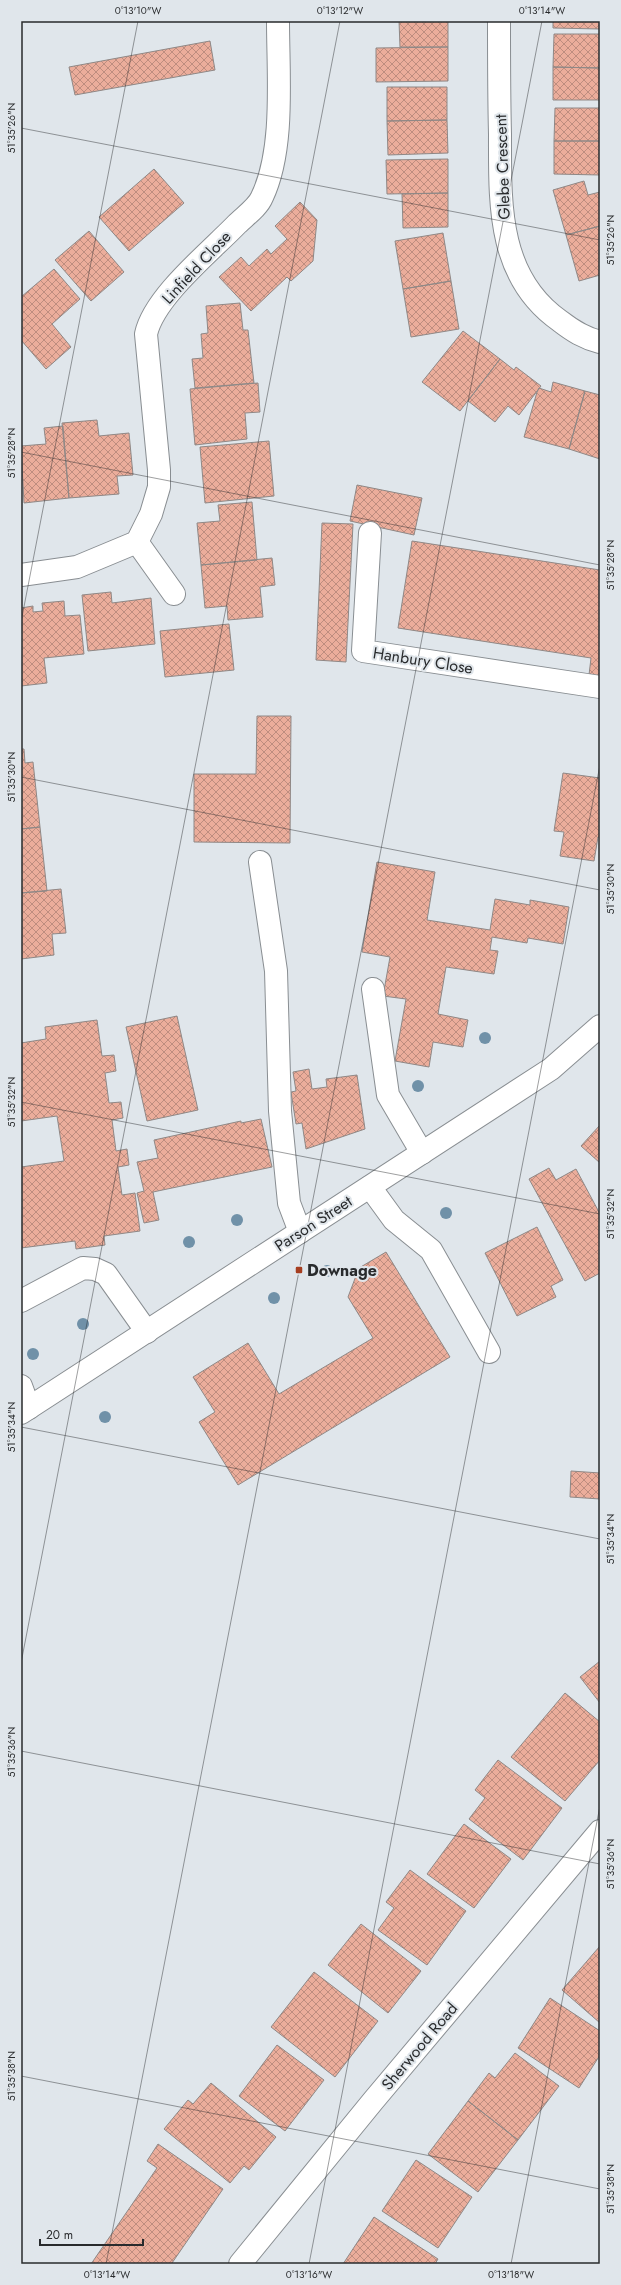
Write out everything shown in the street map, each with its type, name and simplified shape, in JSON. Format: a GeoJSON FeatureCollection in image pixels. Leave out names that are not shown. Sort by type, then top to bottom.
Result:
{"type":"FeatureCollection","features":[{"type":"Feature","properties":{"kind":"street","name":"Linfield Close"},"geometry":{"type":"LineString","coordinates":[[137,542],[151,514],[159,487],[159,470],[146,334],[149,322],[168,293],[261,199],[273,168],[277,147],[278,21]]}},
{"type":"Feature","properties":{"kind":"street","name":"Glebe Crescent"},"geometry":{"type":"LineString","coordinates":[[499,21],[500,201],[506,235],[518,274],[535,301],[582,337],[600,342]]}},
{"type":"Feature","properties":{"kind":"street","name":"Hanbury Close"},"geometry":{"type":"LineString","coordinates":[[370,534],[363,651],[600,687]]}},
{"type":"Feature","properties":{"kind":"street"},"geometry":{"type":"LineString","coordinates":[[21,575],[77,567],[137,542],[174,594]]}},
{"type":"Feature","properties":{"kind":"street"},"geometry":{"type":"LineString","coordinates":[[260,862],[276,971],[280,1110],[289,1203],[300,1232]]}},
{"type":"Feature","properties":{"kind":"street"},"geometry":{"type":"LineString","coordinates":[[372,989],[388,1095],[422,1153]]}},
{"type":"Feature","properties":{"kind":"street","name":"Parson Street"},"geometry":{"type":"LineString","coordinates":[[25,1411],[551,1069],[600,1026]]}},
{"type":"Feature","properties":{"kind":"street"},"geometry":{"type":"LineString","coordinates":[[370,1187],[394,1220],[431,1250],[489,1352]]}},
{"type":"Feature","properties":{"kind":"street"},"geometry":{"type":"LineString","coordinates":[[21,1301],[84,1268],[95,1269],[106,1274],[147,1332]]}},
{"type":"Feature","properties":{"kind":"street"},"geometry":{"type":"LineString","coordinates":[[21,1386],[25,1411]]}},
{"type":"Feature","properties":{"kind":"street","name":"Sherwood Road"},"geometry":{"type":"LineString","coordinates":[[240,2264],[373,2101],[600,1831]]}},
{"type":"Feature","properties":{"kind":"building"},"geometry":{"type":"Polygon","coordinates":[[[399,21],[448,21],[448,47],[400,47],[399,21]]]}},
{"type":"Feature","properties":{"kind":"building"},"geometry":{"type":"Polygon","coordinates":[[[553,21],[600,21],[600,29],[553,28],[553,21]]]}},
{"type":"Feature","properties":{"kind":"building"},"geometry":{"type":"Polygon","coordinates":[[[554,34],[600,34],[600,68],[553,67],[554,34]]]}},
{"type":"Feature","properties":{"kind":"building"},"geometry":{"type":"Polygon","coordinates":[[[210,41],[215,70],[75,95],[69,67],[210,41]]]}},
{"type":"Feature","properties":{"kind":"building"},"geometry":{"type":"Polygon","coordinates":[[[448,47],[448,81],[376,82],[376,48],[448,47]]]}},
{"type":"Feature","properties":{"kind":"building"},"geometry":{"type":"Polygon","coordinates":[[[553,67],[600,68],[600,100],[553,100],[553,67]]]}},
{"type":"Feature","properties":{"kind":"building"},"geometry":{"type":"Polygon","coordinates":[[[387,87],[447,87],[447,120],[387,121],[387,87]]]}},
{"type":"Feature","properties":{"kind":"building"},"geometry":{"type":"Polygon","coordinates":[[[555,108],[600,108],[600,141],[554,141],[555,108]]]}},
{"type":"Feature","properties":{"kind":"building"},"geometry":{"type":"Polygon","coordinates":[[[447,120],[448,153],[388,155],[387,121],[447,120]]]}},
{"type":"Feature","properties":{"kind":"building"},"geometry":{"type":"Polygon","coordinates":[[[554,141],[600,141],[600,175],[554,174],[554,141]]]}},
{"type":"Feature","properties":{"kind":"building"},"geometry":{"type":"Polygon","coordinates":[[[448,159],[448,193],[387,194],[386,160],[448,159]]]}},
{"type":"Feature","properties":{"kind":"building"},"geometry":{"type":"Polygon","coordinates":[[[154,169],[184,203],[129,251],[99,217],[154,169]]]}},
{"type":"Feature","properties":{"kind":"building"},"geometry":{"type":"Polygon","coordinates":[[[584,181],[588,195],[600,192],[600,226],[566,235],[553,190],[584,181]]]}},
{"type":"Feature","properties":{"kind":"building"},"geometry":{"type":"Polygon","coordinates":[[[448,193],[448,227],[403,228],[402,194],[448,193]]]}},
{"type":"Feature","properties":{"kind":"building"},"geometry":{"type":"Polygon","coordinates":[[[300,202],[317,220],[313,261],[291,281],[287,277],[251,311],[219,277],[241,257],[249,266],[267,249],[271,254],[287,239],[275,226],[300,202]]]}},
{"type":"Feature","properties":{"kind":"building"},"geometry":{"type":"Polygon","coordinates":[[[600,226],[600,275],[579,281],[566,235],[600,226]]]}},
{"type":"Feature","properties":{"kind":"building"},"geometry":{"type":"Polygon","coordinates":[[[89,231],[124,272],[91,301],[55,260],[89,231]]]}},
{"type":"Feature","properties":{"kind":"building"},"geometry":{"type":"Polygon","coordinates":[[[443,233],[451,281],[403,289],[395,241],[443,233]]]}},
{"type":"Feature","properties":{"kind":"building"},"geometry":{"type":"Polygon","coordinates":[[[54,269],[80,299],[52,324],[71,347],[46,369],[21,340],[21,297],[54,269]]]}},
{"type":"Feature","properties":{"kind":"building"},"geometry":{"type":"Polygon","coordinates":[[[451,281],[459,329],[411,337],[403,289],[451,281]]]}},
{"type":"Feature","properties":{"kind":"building"},"geometry":{"type":"Polygon","coordinates":[[[240,303],[243,330],[248,330],[254,383],[195,388],[192,359],[203,358],[201,334],[208,333],[206,306],[240,303]]]}},
{"type":"Feature","properties":{"kind":"building"},"geometry":{"type":"Polygon","coordinates":[[[463,331],[500,359],[460,411],[422,382],[463,331]]]}},
{"type":"Feature","properties":{"kind":"building"},"geometry":{"type":"Polygon","coordinates":[[[500,359],[514,370],[516,367],[541,386],[519,415],[508,406],[495,422],[468,401],[500,359]]]}},
{"type":"Feature","properties":{"kind":"building"},"geometry":{"type":"Polygon","coordinates":[[[553,382],[585,391],[569,449],[524,437],[539,388],[551,392],[553,382]]]}},
{"type":"Feature","properties":{"kind":"building"},"geometry":{"type":"Polygon","coordinates":[[[258,383],[260,412],[245,413],[247,439],[195,445],[190,389],[258,383]]]}},
{"type":"Feature","properties":{"kind":"building"},"geometry":{"type":"Polygon","coordinates":[[[585,391],[600,395],[600,459],[569,449],[585,391]]]}},
{"type":"Feature","properties":{"kind":"building"},"geometry":{"type":"Polygon","coordinates":[[[97,420],[99,436],[129,433],[133,475],[117,476],[119,494],[69,498],[62,423],[97,420]]]}},
{"type":"Feature","properties":{"kind":"building"},"geometry":{"type":"Polygon","coordinates":[[[63,426],[69,498],[24,503],[21,446],[46,444],[44,428],[63,426]]]}},
{"type":"Feature","properties":{"kind":"building"},"geometry":{"type":"Polygon","coordinates":[[[269,441],[274,496],[205,503],[200,447],[269,441]]]}},
{"type":"Feature","properties":{"kind":"building"},"geometry":{"type":"Polygon","coordinates":[[[357,485],[422,498],[414,535],[350,521],[357,485]]]}},
{"type":"Feature","properties":{"kind":"building"},"geometry":{"type":"Polygon","coordinates":[[[252,502],[257,560],[201,565],[197,523],[220,521],[218,505],[252,502]]]}},
{"type":"Feature","properties":{"kind":"building"},"geometry":{"type":"Polygon","coordinates":[[[322,523],[353,524],[346,662],[316,660],[322,523]]]}},
{"type":"Feature","properties":{"kind":"building"},"geometry":{"type":"Polygon","coordinates":[[[412,541],[600,570],[600,677],[589,675],[591,658],[398,628],[412,541]]]}},
{"type":"Feature","properties":{"kind":"building"},"geometry":{"type":"Polygon","coordinates":[[[272,558],[275,585],[260,587],[263,617],[228,620],[227,606],[205,608],[201,565],[272,558]]]}},
{"type":"Feature","properties":{"kind":"building"},"geometry":{"type":"Polygon","coordinates":[[[111,592],[112,603],[151,598],[155,644],[88,651],[82,595],[111,592]]]}},
{"type":"Feature","properties":{"kind":"building"},"geometry":{"type":"Polygon","coordinates":[[[64,601],[65,616],[80,615],[84,654],[44,658],[47,683],[21,686],[21,608],[33,606],[33,612],[43,611],[42,603],[64,601]]]}},
{"type":"Feature","properties":{"kind":"building"},"geometry":{"type":"Polygon","coordinates":[[[229,624],[234,670],[165,677],[160,631],[229,624]]]}},
{"type":"Feature","properties":{"kind":"building"},"geometry":{"type":"Polygon","coordinates":[[[257,716],[291,716],[290,843],[194,842],[194,774],[256,774],[257,716]]]}},
{"type":"Feature","properties":{"kind":"building"},"geometry":{"type":"Polygon","coordinates":[[[21,749],[24,749],[25,763],[33,762],[40,827],[21,829],[21,749]]]}},
{"type":"Feature","properties":{"kind":"building"},"geometry":{"type":"Polygon","coordinates":[[[563,773],[600,778],[600,837],[598,837],[594,861],[560,856],[564,832],[554,831],[563,773]]]}},
{"type":"Feature","properties":{"kind":"building"},"geometry":{"type":"Polygon","coordinates":[[[40,827],[47,891],[21,893],[21,829],[40,827]]]}},
{"type":"Feature","properties":{"kind":"building"},"geometry":{"type":"Polygon","coordinates":[[[377,862],[435,872],[427,920],[490,930],[495,899],[530,905],[530,900],[569,907],[563,944],[528,938],[527,943],[492,937],[490,950],[498,951],[494,974],[446,967],[438,1014],[468,1020],[463,1047],[433,1042],[429,1067],[395,1061],[406,999],[383,996],[390,957],[362,952],[377,862]]]}},
{"type":"Feature","properties":{"kind":"building"},"geometry":{"type":"Polygon","coordinates":[[[61,889],[66,933],[52,934],[54,955],[21,959],[21,893],[61,889]]]}},
{"type":"Feature","properties":{"kind":"building"},"geometry":{"type":"Polygon","coordinates":[[[177,1016],[198,1110],[147,1121],[126,1027],[177,1016]]]}},
{"type":"Feature","properties":{"kind":"building"},"geometry":{"type":"Polygon","coordinates":[[[97,1020],[102,1056],[114,1055],[116,1071],[105,1073],[109,1103],[121,1102],[123,1118],[112,1120],[116,1151],[127,1149],[129,1165],[118,1167],[122,1195],[135,1193],[140,1231],[104,1236],[105,1245],[76,1249],[75,1241],[21,1248],[21,1167],[64,1161],[57,1116],[21,1121],[21,1043],[46,1039],[45,1027],[97,1020]]]}},
{"type":"Feature","properties":{"kind":"building"},"geometry":{"type":"Polygon","coordinates":[[[309,1069],[312,1089],[327,1087],[326,1079],[357,1075],[365,1129],[306,1149],[302,1123],[296,1124],[291,1092],[296,1091],[293,1072],[309,1069]]]}},
{"type":"Feature","properties":{"kind":"building"},"geometry":{"type":"Polygon","coordinates":[[[261,1119],[272,1167],[153,1192],[159,1220],[144,1223],[137,1193],[144,1191],[137,1162],[158,1158],[154,1140],[241,1121],[241,1123],[261,1119]]]}},
{"type":"Feature","properties":{"kind":"building"},"geometry":{"type":"Polygon","coordinates":[[[600,1125],[600,1163],[581,1146],[600,1125]]]}},
{"type":"Feature","properties":{"kind":"building"},"geometry":{"type":"Polygon","coordinates":[[[549,1168],[556,1180],[576,1169],[600,1214],[600,1273],[585,1281],[529,1179],[549,1168]]]}},
{"type":"Feature","properties":{"kind":"building"},"geometry":{"type":"Polygon","coordinates":[[[537,1227],[563,1280],[551,1286],[556,1297],[517,1316],[485,1253],[537,1227]]]}},
{"type":"Feature","properties":{"kind":"building"},"geometry":{"type":"Polygon","coordinates":[[[386,1252],[450,1357],[238,1485],[199,1422],[215,1412],[193,1377],[248,1343],[279,1394],[373,1338],[348,1297],[359,1268],[386,1252]]]}},
{"type":"Feature","properties":{"kind":"building"},"geometry":{"type":"Polygon","coordinates":[[[571,1471],[600,1473],[600,1499],[570,1497],[571,1471]]]}},
{"type":"Feature","properties":{"kind":"building"},"geometry":{"type":"Polygon","coordinates":[[[600,1661],[600,1703],[580,1677],[600,1661]]]}},
{"type":"Feature","properties":{"kind":"building"},"geometry":{"type":"Polygon","coordinates":[[[565,1693],[600,1722],[600,1760],[565,1801],[511,1757],[565,1693]]]}},
{"type":"Feature","properties":{"kind":"building"},"geometry":{"type":"Polygon","coordinates":[[[498,1760],[562,1808],[523,1860],[469,1819],[485,1798],[475,1790],[498,1760]]]}},
{"type":"Feature","properties":{"kind":"building"},"geometry":{"type":"Polygon","coordinates":[[[464,1824],[511,1859],[474,1908],[427,1874],[464,1824]]]}},
{"type":"Feature","properties":{"kind":"building"},"geometry":{"type":"Polygon","coordinates":[[[410,1870],[466,1911],[427,1965],[378,1930],[394,1908],[386,1902],[410,1870]]]}},
{"type":"Feature","properties":{"kind":"building"},"geometry":{"type":"Polygon","coordinates":[[[361,1924],[421,1971],[388,2013],[328,1965],[361,1924]]]}},
{"type":"Feature","properties":{"kind":"building"},"geometry":{"type":"Polygon","coordinates":[[[600,1946],[600,2023],[562,1990],[600,1946]]]}},
{"type":"Feature","properties":{"kind":"building"},"geometry":{"type":"Polygon","coordinates":[[[314,1972],[378,2021],[335,2077],[271,2027],[314,1972]]]}},
{"type":"Feature","properties":{"kind":"building"},"geometry":{"type":"Polygon","coordinates":[[[550,1998],[600,2031],[600,2055],[579,2088],[518,2048],[550,1998]]]}},
{"type":"Feature","properties":{"kind":"building"},"geometry":{"type":"Polygon","coordinates":[[[277,2045],[324,2080],[285,2131],[239,2096],[277,2045]]]}},
{"type":"Feature","properties":{"kind":"building"},"geometry":{"type":"Polygon","coordinates":[[[515,2053],[559,2086],[518,2140],[468,2101],[489,2073],[495,2078],[515,2053]]]}},
{"type":"Feature","properties":{"kind":"building"},"geometry":{"type":"Polygon","coordinates":[[[211,2083],[276,2137],[249,2170],[244,2166],[230,2183],[164,2129],[188,2100],[193,2104],[211,2083]]]}},
{"type":"Feature","properties":{"kind":"building"},"geometry":{"type":"Polygon","coordinates":[[[468,2101],[518,2140],[478,2192],[428,2154],[468,2101]]]}},
{"type":"Feature","properties":{"kind":"building"},"geometry":{"type":"Polygon","coordinates":[[[158,2144],[223,2189],[172,2263],[174,2264],[91,2264],[157,2168],[147,2161],[158,2144]]]}},
{"type":"Feature","properties":{"kind":"building"},"geometry":{"type":"Polygon","coordinates":[[[416,2160],[472,2197],[438,2248],[382,2211],[416,2160]]]}},
{"type":"Feature","properties":{"kind":"building"},"geometry":{"type":"Polygon","coordinates":[[[374,2217],[438,2259],[435,2264],[343,2264],[374,2217]]]}},
{"type":"Feature","properties":{"kind":"place","name":"Downage"},"geometry":{"type":"Point","coordinates":[299,1270]}}]}
